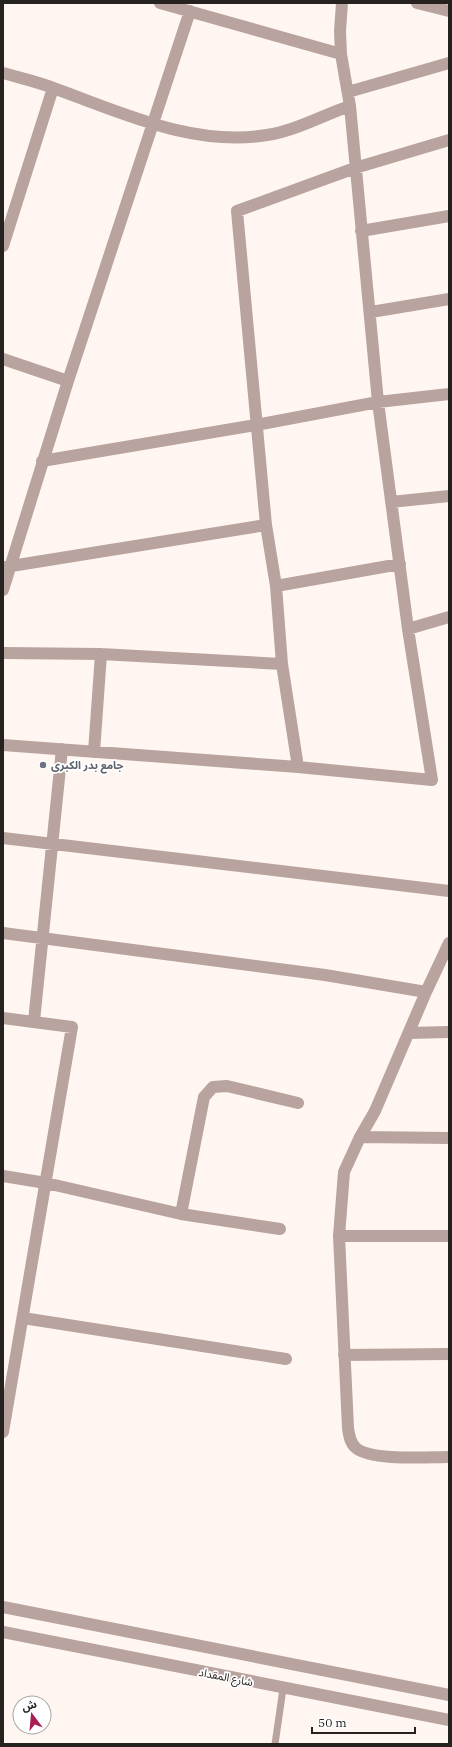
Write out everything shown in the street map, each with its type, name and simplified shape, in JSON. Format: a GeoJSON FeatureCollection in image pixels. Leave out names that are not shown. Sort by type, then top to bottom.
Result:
{"type":"FeatureCollection","features":[{"type":"Feature","properties":{"kind":"street"},"geometry":{"type":"LineString","coordinates":[[160,3],[342,54]]}},
{"type":"Feature","properties":{"kind":"street"},"geometry":{"type":"LineString","coordinates":[[3,745],[298,767],[432,780],[408,629],[378,402],[371,312],[361,231],[350,106],[342,54],[340,31],[342,3]]}},
{"type":"Feature","properties":{"kind":"street"},"geometry":{"type":"LineString","coordinates":[[417,3],[449,11]]}},
{"type":"Feature","properties":{"kind":"street"},"geometry":{"type":"LineString","coordinates":[[3,590],[7,566],[154,125],[190,11]]}},
{"type":"Feature","properties":{"kind":"street"},"geometry":{"type":"LineString","coordinates":[[348,92],[449,62]]}},
{"type":"Feature","properties":{"kind":"street"},"geometry":{"type":"LineString","coordinates":[[3,73],[53,88],[154,125],[206,136],[238,138],[268,135],[295,127],[350,106]]}},
{"type":"Feature","properties":{"kind":"street"},"geometry":{"type":"LineString","coordinates":[[3,246],[53,88]]}},
{"type":"Feature","properties":{"kind":"street"},"geometry":{"type":"LineString","coordinates":[[298,767],[282,664],[276,586],[266,525],[237,211],[355,168],[449,140]]}},
{"type":"Feature","properties":{"kind":"street"},"geometry":{"type":"LineString","coordinates":[[361,231],[449,216]]}},
{"type":"Feature","properties":{"kind":"street"},"geometry":{"type":"LineString","coordinates":[[371,312],[449,299]]}},
{"type":"Feature","properties":{"kind":"street"},"geometry":{"type":"LineString","coordinates":[[3,359],[68,381]]}},
{"type":"Feature","properties":{"kind":"street"},"geometry":{"type":"LineString","coordinates":[[42,461],[256,425],[378,402],[449,394]]}},
{"type":"Feature","properties":{"kind":"street"},"geometry":{"type":"LineString","coordinates":[[392,502],[449,496]]}},
{"type":"Feature","properties":{"kind":"street"},"geometry":{"type":"LineString","coordinates":[[7,566],[266,525]]}},
{"type":"Feature","properties":{"kind":"street"},"geometry":{"type":"LineString","coordinates":[[276,586],[400,564]]}},
{"type":"Feature","properties":{"kind":"street"},"geometry":{"type":"LineString","coordinates":[[408,629],[449,618]]}},
{"type":"Feature","properties":{"kind":"street"},"geometry":{"type":"LineString","coordinates":[[3,653],[101,654],[282,664]]}},
{"type":"Feature","properties":{"kind":"street"},"geometry":{"type":"LineString","coordinates":[[94,752],[101,654]]}},
{"type":"Feature","properties":{"kind":"street"},"geometry":{"type":"LineString","coordinates":[[34,1021],[62,749]]}},
{"type":"Feature","properties":{"kind":"street"},"geometry":{"type":"LineString","coordinates":[[3,838],[449,891]]}},
{"type":"Feature","properties":{"kind":"street"},"geometry":{"type":"LineString","coordinates":[[3,933],[317,974],[426,992]]}},
{"type":"Feature","properties":{"kind":"street"},"geometry":{"type":"LineString","coordinates":[[449,943],[426,992],[375,1111],[360,1137],[344,1172],[339,1236],[344,1355],[350,1440],[356,1448],[365,1453],[378,1456],[449,1457]]}},
{"type":"Feature","properties":{"kind":"street"},"geometry":{"type":"LineString","coordinates":[[3,1018],[72,1027],[3,1432]]}},
{"type":"Feature","properties":{"kind":"street"},"geometry":{"type":"LineString","coordinates":[[409,1033],[449,1032]]}},
{"type":"Feature","properties":{"kind":"street"},"geometry":{"type":"LineString","coordinates":[[181,1214],[204,1097],[213,1087],[228,1086],[298,1103]]}},
{"type":"Feature","properties":{"kind":"street"},"geometry":{"type":"LineString","coordinates":[[360,1137],[449,1138]]}},
{"type":"Feature","properties":{"kind":"street"},"geometry":{"type":"LineString","coordinates":[[3,1176],[181,1214],[280,1229]]}},
{"type":"Feature","properties":{"kind":"street"},"geometry":{"type":"LineString","coordinates":[[339,1236],[449,1236]]}},
{"type":"Feature","properties":{"kind":"street"},"geometry":{"type":"LineString","coordinates":[[23,1318],[286,1359]]}},
{"type":"Feature","properties":{"kind":"street"},"geometry":{"type":"LineString","coordinates":[[344,1355],[449,1354]]}},
{"type":"Feature","properties":{"kind":"street"},"geometry":{"type":"LineString","coordinates":[[3,1607],[449,1695]]}},
{"type":"Feature","properties":{"kind":"street","name":"شارع المقداد"},"geometry":{"type":"LineString","coordinates":[[3,1632],[283,1689],[449,1720]]}},
{"type":"Feature","properties":{"kind":"lane"},"geometry":{"type":"LineString","coordinates":[[275,1744],[283,1689]]}},
{"type":"Feature","properties":{"kind":"place","name":"جامع بدر الكبرى"},"geometry":{"type":"Point","coordinates":[43,765]}}]}
